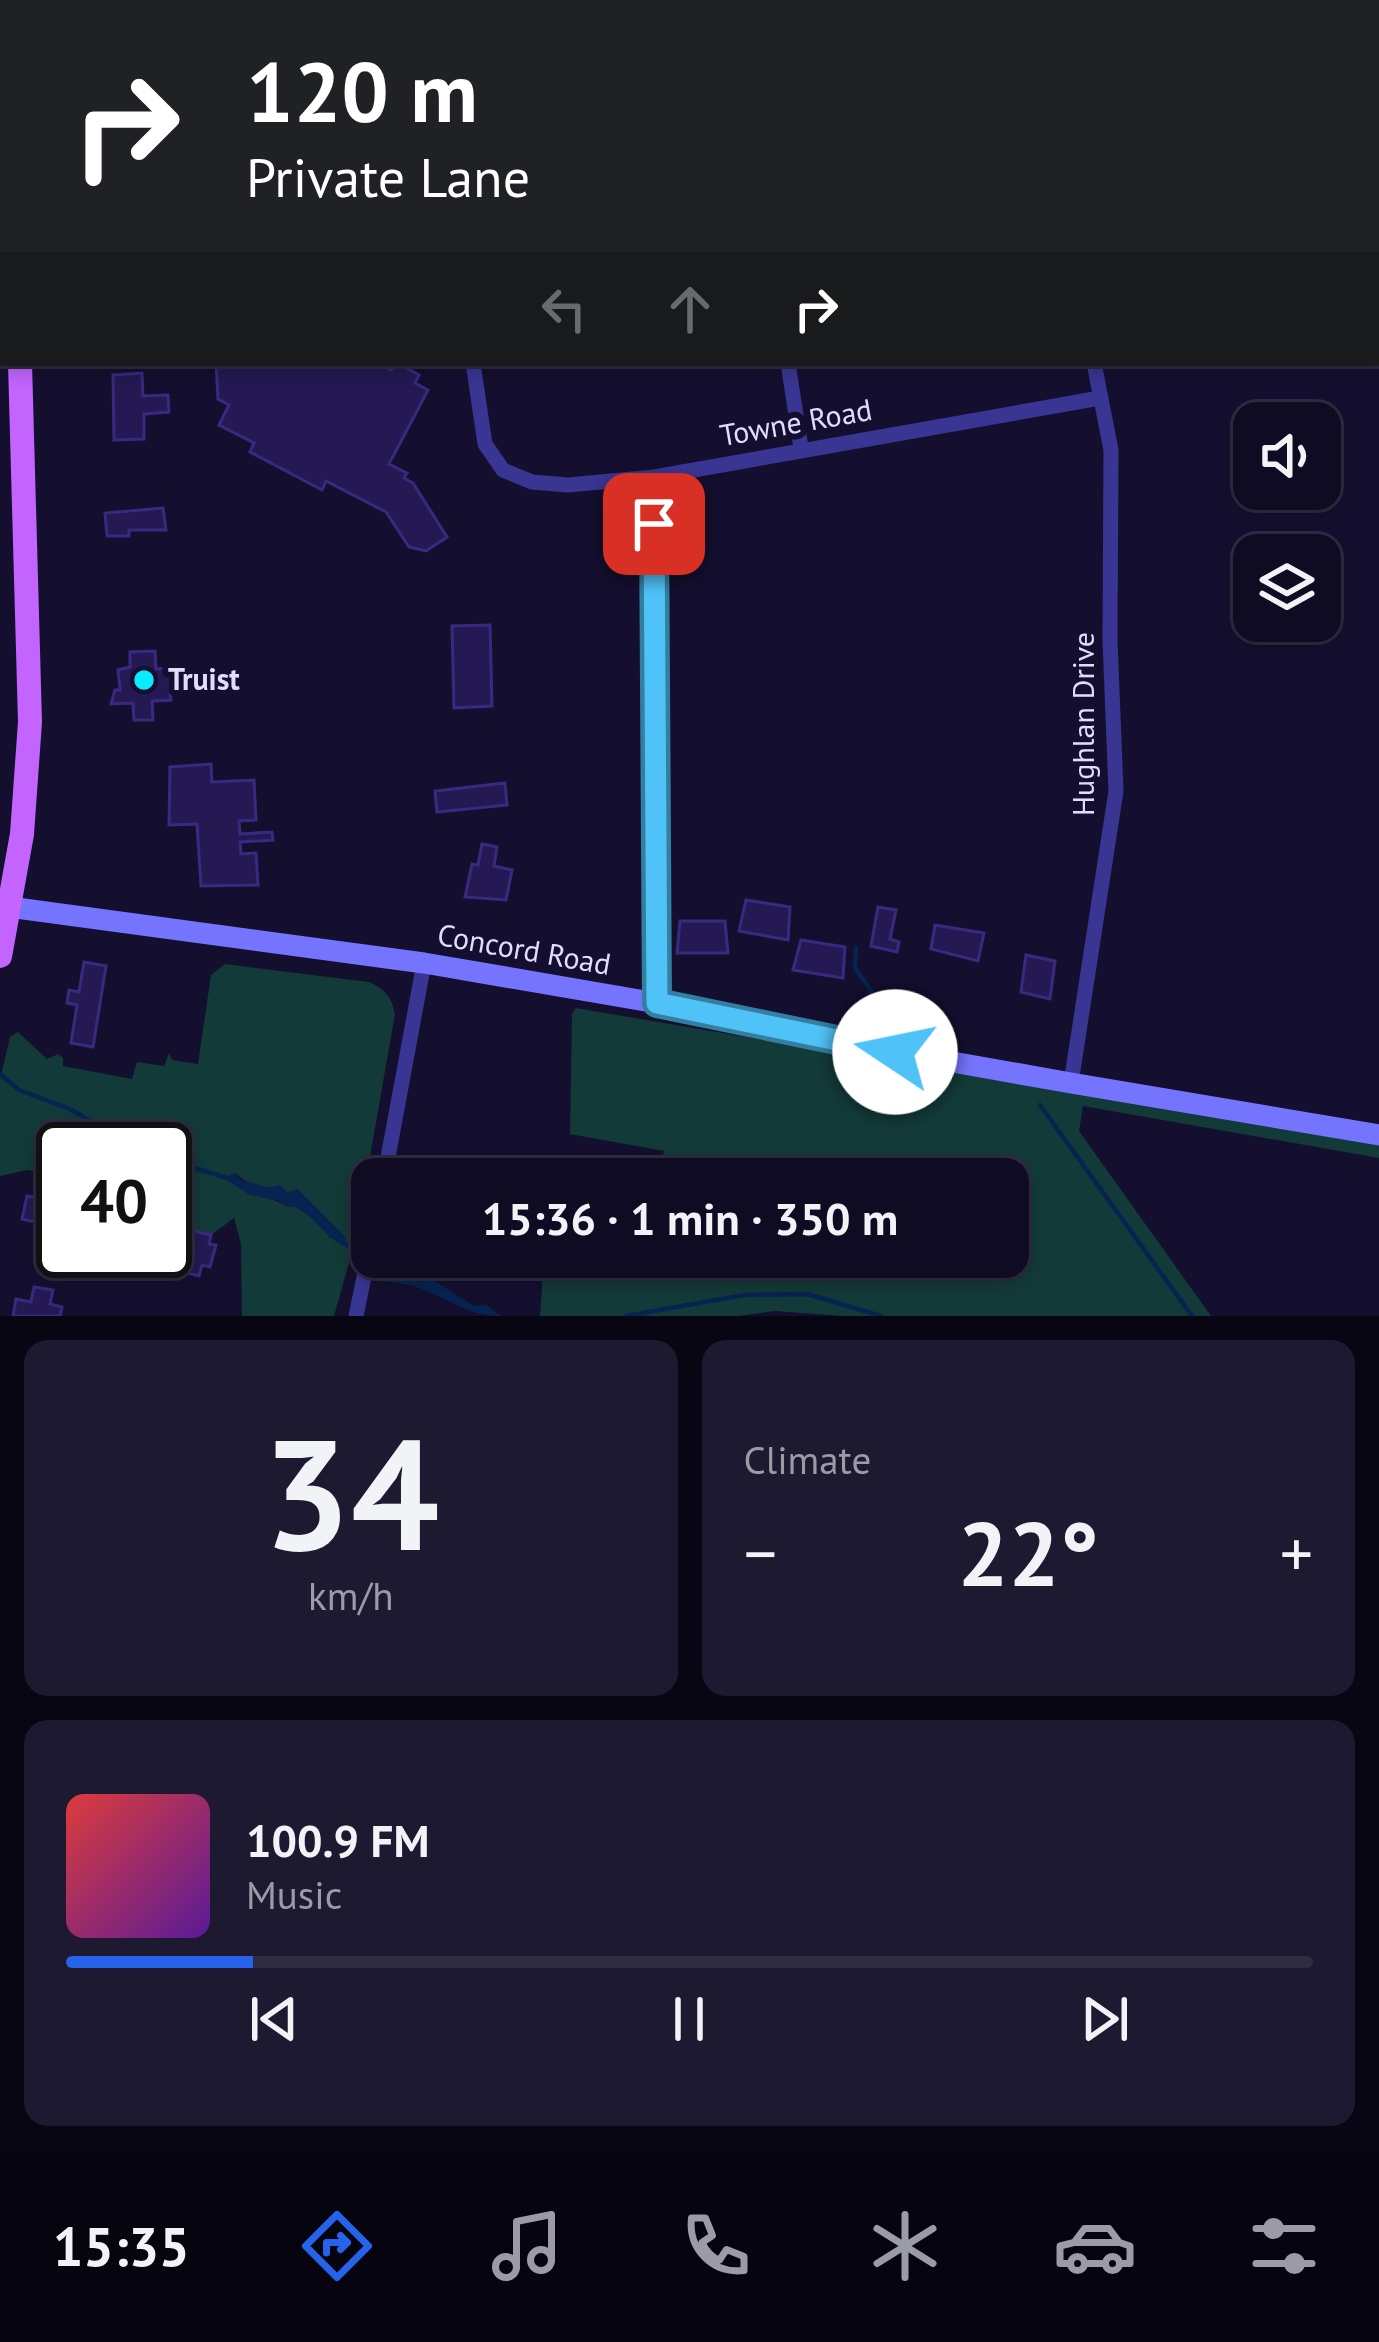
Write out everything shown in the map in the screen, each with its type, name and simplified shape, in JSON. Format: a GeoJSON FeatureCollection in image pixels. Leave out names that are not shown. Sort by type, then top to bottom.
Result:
{"type":"FeatureCollection","features":[{"type":"Feature","properties":{"kind":"main road"},"geometry":{"type":"LineString","coordinates":[[0,956],[25,803],[30,718],[20,366]]}},
{"type":"Feature","properties":{"kind":"main road"},"geometry":{"type":"LineString","coordinates":[[0,859],[25,803]]}},
{"type":"Feature","properties":{"kind":"street","name":"Towne Road"},"geometry":{"type":"LineString","coordinates":[[473,366],[485,445],[503,470],[532,482],[568,485],[654,477],[1100,398]]}},
{"type":"Feature","properties":{"kind":"street"},"geometry":{"type":"LineString","coordinates":[[788,366],[801,448]]}},
{"type":"Feature","properties":{"kind":"street","name":"Hughlan Drive"},"geometry":{"type":"LineString","coordinates":[[1071,1083],[1117,790],[1110,640],[1111,450],[1095,366]]}},
{"type":"Feature","properties":{"kind":"street"},"geometry":{"type":"LineString","coordinates":[[654,477],[657,1003]]}},
{"type":"Feature","properties":{"kind":"street","name":"Concord Road"},"geometry":{"type":"LineString","coordinates":[[5,907],[424,963],[657,1003],[850,1044],[1379,1135]]}},
{"type":"Feature","properties":{"kind":"street"},"geometry":{"type":"LineString","coordinates":[[388,1158],[424,963]]}},
{"type":"Feature","properties":{"kind":"street"},"geometry":{"type":"LineString","coordinates":[[356,1316],[363,1278]]}},
{"type":"Feature","properties":{"kind":"green space"},"geometry":{"type":"Polygon","coordinates":[[[225,964],[369,982],[392,1003],[395,1014],[370,1158],[351,1158],[351,1256],[334,1316],[242,1316],[241,1244],[234,1218],[211,1235],[192,1230],[192,1122],[36,1122],[36,1172],[0,1176],[0,1079],[10,1037],[18,1032],[47,1059],[58,1054],[63,1066],[132,1079],[137,1062],[164,1066],[169,1053],[172,1060],[198,1064],[211,975],[225,964]],[[237,1174],[230,1175],[249,1192],[295,1206],[321,1224],[330,1238],[346,1238],[298,1190],[257,1187],[237,1174]]]}},
{"type":"Feature","properties":{"kind":"green space"},"geometry":{"type":"Polygon","coordinates":[[[576,1008],[1379,1145],[1379,1158],[1083,1106],[1079,1131],[1211,1316],[842,1316],[775,1311],[738,1316],[540,1316],[543,1278],[1029,1278],[1029,1158],[663,1158],[664,1151],[570,1134],[572,1014],[576,1008]]]}},
{"type":"Feature","properties":{"kind":"water"},"geometry":{"type":"Polygon","coordinates":[[[236,1173],[255,1187],[280,1185],[288,1193],[297,1189],[346,1238],[343,1245],[295,1206],[250,1195],[228,1181],[236,1173]]]}},
{"type":"Feature","properties":{"kind":"water"},"geometry":{"type":"Polygon","coordinates":[[[430,1278],[474,1306],[486,1305],[501,1316],[469,1310],[413,1286],[372,1279],[430,1278]]]}},
{"type":"Feature","properties":{"kind":"building"},"geometry":{"type":"Polygon","coordinates":[[[216,366],[382,366],[391,370],[402,366],[419,375],[415,383],[428,390],[389,464],[407,473],[404,478],[413,483],[447,537],[426,551],[409,547],[386,512],[326,481],[322,490],[250,452],[254,443],[219,425],[229,405],[218,399],[216,366]]]}},
{"type":"Feature","properties":{"kind":"building"},"geometry":{"type":"Polygon","coordinates":[[[142,373],[143,396],[168,395],[169,412],[144,414],[144,439],[114,440],[113,375],[142,373]]]}},
{"type":"Feature","properties":{"kind":"building"},"geometry":{"type":"Polygon","coordinates":[[[163,508],[166,530],[129,530],[129,536],[107,536],[105,513],[163,508]]]}},
{"type":"Feature","properties":{"kind":"building"},"geometry":{"type":"Polygon","coordinates":[[[490,625],[492,706],[454,708],[452,626],[490,625]]]}},
{"type":"Feature","properties":{"kind":"building","name":"Truist"},"geometry":{"type":"Polygon","coordinates":[[[155,651],[156,669],[168,668],[171,700],[152,701],[153,720],[134,720],[133,703],[111,704],[115,690],[120,690],[118,670],[130,667],[130,652],[155,651]]]}},
{"type":"Feature","properties":{"kind":"building"},"geometry":{"type":"Polygon","coordinates":[[[211,764],[212,782],[254,780],[256,820],[239,821],[240,834],[272,832],[273,840],[240,842],[241,854],[256,853],[258,885],[201,886],[197,824],[169,825],[170,767],[211,764]]]}},
{"type":"Feature","properties":{"kind":"building"},"geometry":{"type":"Polygon","coordinates":[[[505,783],[507,805],[437,812],[435,791],[505,783]]]}},
{"type":"Feature","properties":{"kind":"building"},"geometry":{"type":"Polygon","coordinates":[[[482,844],[497,847],[494,866],[512,870],[506,900],[465,897],[482,844]]]}},
{"type":"Feature","properties":{"kind":"building"},"geometry":{"type":"Polygon","coordinates":[[[746,900],[790,907],[788,940],[739,931],[746,900]]]}},
{"type":"Feature","properties":{"kind":"building"},"geometry":{"type":"Polygon","coordinates":[[[878,907],[896,910],[890,939],[899,942],[897,952],[871,946],[878,907]]]}},
{"type":"Feature","properties":{"kind":"building"},"geometry":{"type":"Polygon","coordinates":[[[680,921],[725,921],[728,953],[677,953],[680,921]]]}},
{"type":"Feature","properties":{"kind":"building"},"geometry":{"type":"Polygon","coordinates":[[[935,925],[984,933],[978,961],[931,949],[935,925]]]}},
{"type":"Feature","properties":{"kind":"building"},"geometry":{"type":"Polygon","coordinates":[[[801,940],[845,947],[843,978],[793,970],[801,940]]]}},
{"type":"Feature","properties":{"kind":"building"},"geometry":{"type":"Polygon","coordinates":[[[1026,955],[1055,961],[1050,999],[1021,992],[1026,955]]]}},
{"type":"Feature","properties":{"kind":"building"},"geometry":{"type":"Polygon","coordinates":[[[84,962],[106,966],[93,1047],[71,1043],[77,1005],[67,1003],[69,990],[79,992],[84,962]]]}},
{"type":"Feature","properties":{"kind":"building"},"geometry":{"type":"Polygon","coordinates":[[[27,1196],[36,1198],[36,1222],[22,1219],[27,1196]]]}},
{"type":"Feature","properties":{"kind":"building"},"geometry":{"type":"Polygon","coordinates":[[[192,1230],[211,1235],[209,1244],[216,1245],[210,1267],[202,1265],[199,1276],[192,1274],[192,1230]]]}},
{"type":"Feature","properties":{"kind":"building"},"geometry":{"type":"Polygon","coordinates":[[[34,1287],[53,1290],[50,1304],[62,1307],[60,1316],[13,1316],[16,1299],[31,1302],[34,1287]]]}},
{"type":"Feature","properties":{"kind":"waterway"},"geometry":{"type":"LineString","coordinates":[[856,948],[855,968],[900,1032]]}},
{"type":"Feature","properties":{"kind":"waterway"},"geometry":{"type":"LineString","coordinates":[[0,1074],[19,1090],[92,1122]]}},
{"type":"Feature","properties":{"kind":"waterway"},"geometry":{"type":"LineString","coordinates":[[1040,1105],[1192,1316]]}},
{"type":"Feature","properties":{"kind":"waterway"},"geometry":{"type":"LineString","coordinates":[[192,1167],[234,1180]]}},
{"type":"Feature","properties":{"kind":"waterway"},"geometry":{"type":"LineString","coordinates":[[245,1183],[269,1190]]}},
{"type":"Feature","properties":{"kind":"waterway"},"geometry":{"type":"LineString","coordinates":[[339,1240],[351,1248]]}},
{"type":"Feature","properties":{"kind":"waterway"},"geometry":{"type":"LineString","coordinates":[[626,1316],[744,1295],[807,1294],[881,1316]]}},
{"type":"Feature","properties":{"kind":"place","name":"Truist"},"geometry":{"type":"Point","coordinates":[144,680]}},
{"type":"Feature","properties":{"kind":"route"},"geometry":{"type":"LineString","coordinates":[[654,524],[657,1003],[895,1052]]}}]}
